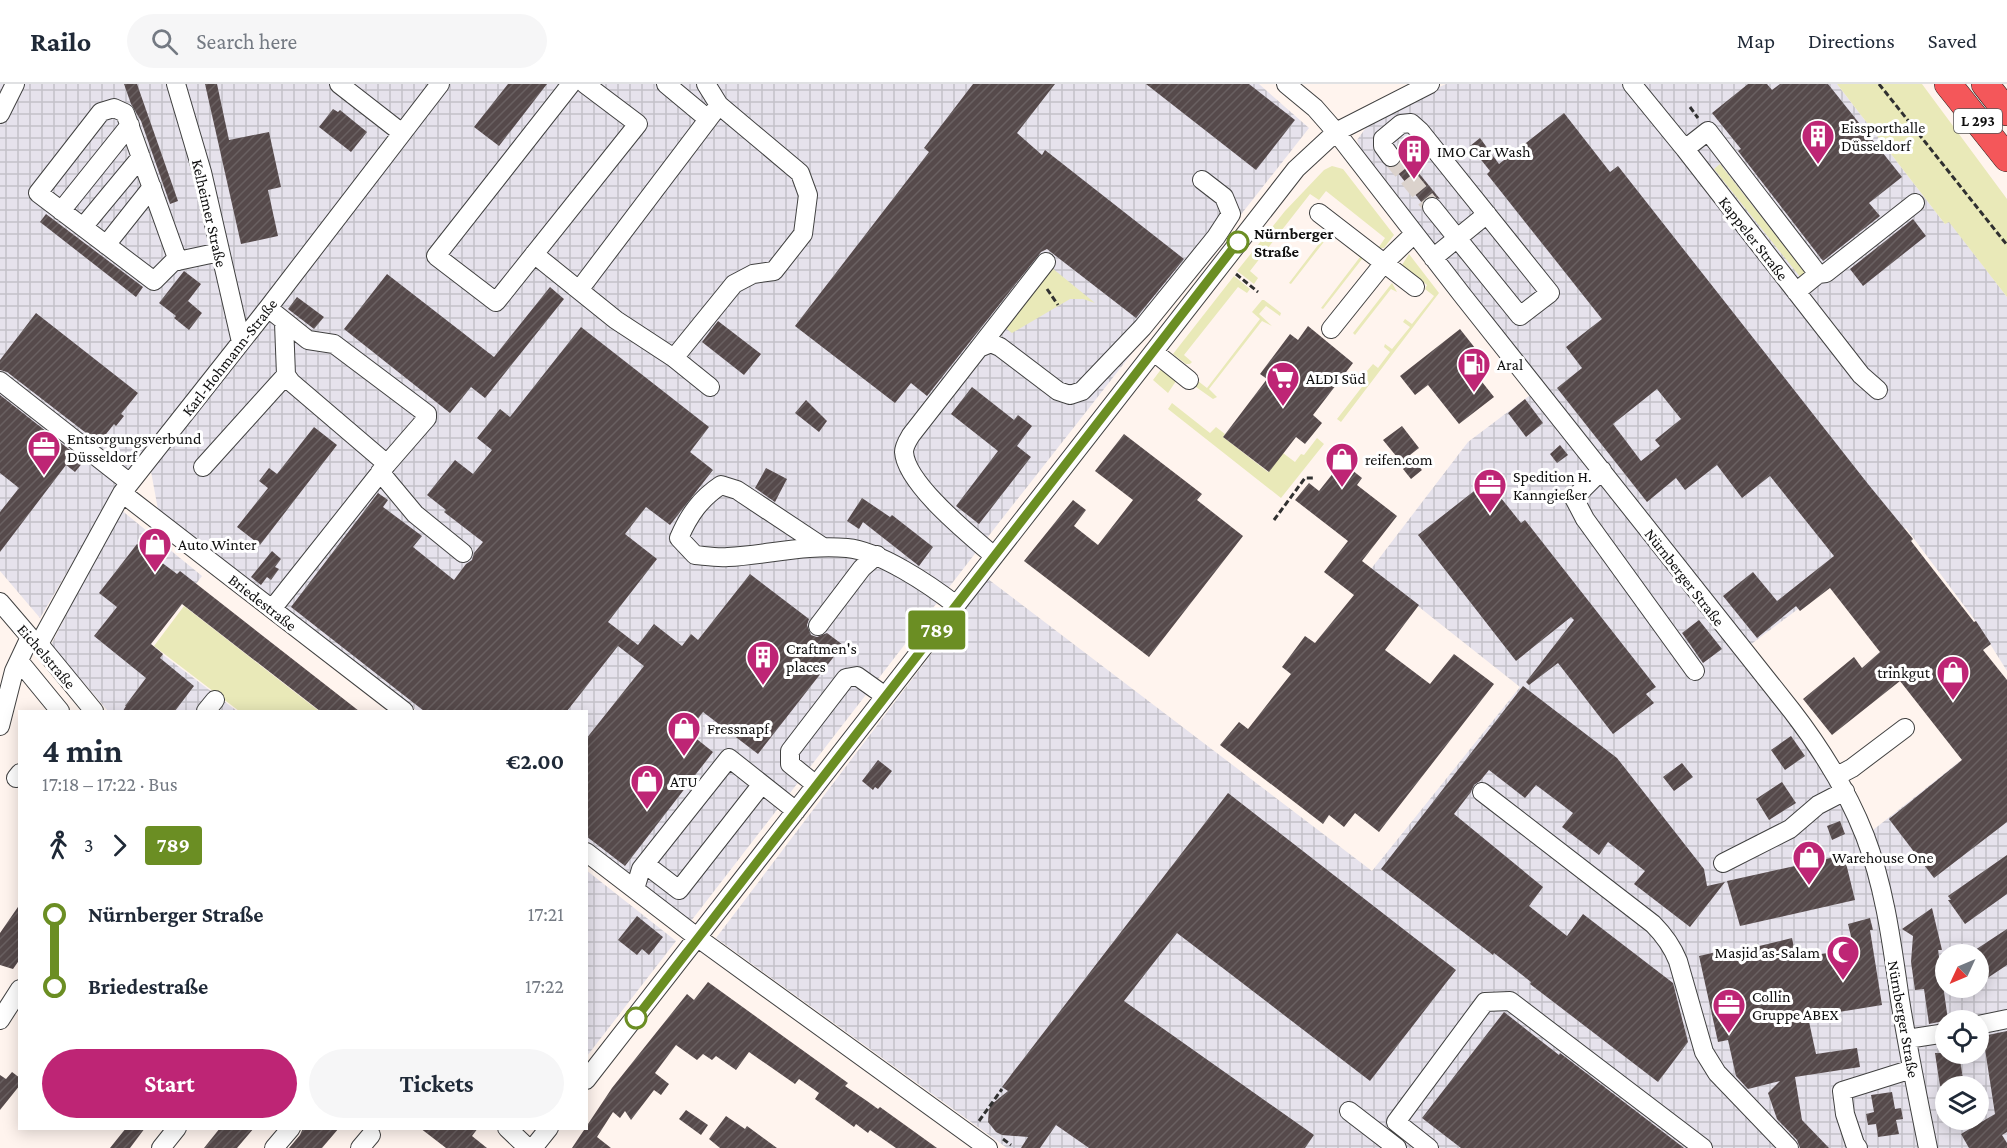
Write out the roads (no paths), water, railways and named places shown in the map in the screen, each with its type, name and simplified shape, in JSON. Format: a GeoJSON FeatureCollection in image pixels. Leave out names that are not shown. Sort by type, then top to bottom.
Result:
{"type":"FeatureCollection","features":[{"type":"Feature","properties":{"kind":"highway","name":"L 293"},"geometry":{"type":"LineString","coordinates":[[1948,84],[2007,158]]}},
{"type":"Feature","properties":{"kind":"highway","name":"L 293"},"geometry":{"type":"LineString","coordinates":[[1984,84],[2007,112]]}},
{"type":"Feature","properties":{"kind":"street"},"geometry":{"type":"LineString","coordinates":[[0,114],[15,84]]}},
{"type":"Feature","properties":{"kind":"street","name":"Kelheimer Straße"},"geometry":{"type":"LineString","coordinates":[[176,84],[202,172],[241,342]]}},
{"type":"Feature","properties":{"kind":"street"},"geometry":{"type":"LineString","coordinates":[[339,84],[402,133]]}},
{"type":"Feature","properties":{"kind":"street","name":"Karl-Hohmann-Straße"},"geometry":{"type":"LineString","coordinates":[[0,726],[14,671],[19,661],[35,640],[126,488],[268,309],[440,84]]}},
{"type":"Feature","properties":{"kind":"street"},"geometry":{"type":"LineString","coordinates":[[571,84],[436,256],[496,302],[638,124],[585,84]]}},
{"type":"Feature","properties":{"kind":"street"},"geometry":{"type":"LineString","coordinates":[[706,84],[714,112]]}},
{"type":"Feature","properties":{"kind":"street","name":"Nürnberger Straße"},"geometry":{"type":"LineString","coordinates":[[1286,84],[1315,108],[1336,132],[1414,234],[1799,720],[1841,784],[1865,836],[1887,914],[1926,1148]]}},
{"type":"Feature","properties":{"kind":"street"},"geometry":{"type":"LineString","coordinates":[[588,1077],[1296,168],[1336,132],[1428,84]]}},
{"type":"Feature","properties":{"kind":"street","name":"Kappeler Straße"},"geometry":{"type":"LineString","coordinates":[[1632,84],[1861,375],[1878,390]]}},
{"type":"Feature","properties":{"kind":"street"},"geometry":{"type":"LineString","coordinates":[[674,86],[800,173],[808,195],[803,234],[774,271],[753,274],[735,284],[674,358]]}},
{"type":"Feature","properties":{"kind":"street"},"geometry":{"type":"LineString","coordinates":[[178,261],[125,113],[114,108],[101,112],[38,193],[154,281],[174,262],[220,252]]}},
{"type":"Feature","properties":{"kind":"street"},"geometry":{"type":"LineString","coordinates":[[579,290],[714,112]]}},
{"type":"Feature","properties":{"kind":"street"},"geometry":{"type":"LineString","coordinates":[[1391,157],[1383,146],[1383,139],[1401,124],[1411,123],[1420,131],[1550,293],[1520,316],[1432,207]]}},
{"type":"Feature","properties":{"kind":"street"},"geometry":{"type":"LineString","coordinates":[[61,211],[130,125]]}},
{"type":"Feature","properties":{"kind":"street"},"geometry":{"type":"LineString","coordinates":[[1685,149],[1708,131],[1818,274]]}},
{"type":"Feature","properties":{"kind":"street"},"geometry":{"type":"LineString","coordinates":[[83,227],[141,157]]}},
{"type":"Feature","properties":{"kind":"street"},"geometry":{"type":"LineString","coordinates":[[979,348],[991,343],[1000,347],[1058,392],[1070,395],[1082,391],[1143,327],[1216,237],[1231,214],[1224,197],[1202,180]]}},
{"type":"Feature","properties":{"kind":"street"},"geometry":{"type":"LineString","coordinates":[[106,245],[152,187]]}},
{"type":"Feature","properties":{"kind":"street"},"geometry":{"type":"LineString","coordinates":[[1796,292],[1818,274],[1826,273],[1915,202]]}},
{"type":"Feature","properties":{"kind":"street"},"geometry":{"type":"LineString","coordinates":[[1319,213],[1415,287]]}},
{"type":"Feature","properties":{"kind":"street"},"geometry":{"type":"LineString","coordinates":[[1433,258],[1486,214]]}},
{"type":"Feature","properties":{"kind":"street"},"geometry":{"type":"LineString","coordinates":[[1331,329],[1384,263],[1414,234]]}},
{"type":"Feature","properties":{"kind":"street"},"geometry":{"type":"LineString","coordinates":[[534,254],[616,320],[674,358],[710,387]]}},
{"type":"Feature","properties":{"kind":"street"},"geometry":{"type":"LineString","coordinates":[[994,556],[928,495],[907,466],[904,449],[911,435],[1046,262]]}},
{"type":"Feature","properties":{"kind":"street"},"geometry":{"type":"LineString","coordinates":[[268,309],[308,340],[334,345],[427,414],[427,418],[383,468],[272,609]]}},
{"type":"Feature","properties":{"kind":"street"},"geometry":{"type":"LineString","coordinates":[[284,323],[286,375],[291,382],[383,468],[415,514],[463,553]]}},
{"type":"Feature","properties":{"kind":"street"},"geometry":{"type":"LineString","coordinates":[[1154,352],[1189,380]]}},
{"type":"Feature","properties":{"kind":"street"},"geometry":{"type":"LineString","coordinates":[[203,467],[286,375]]}},
{"type":"Feature","properties":{"kind":"street","name":"Briedestraße"},"geometry":{"type":"LineString","coordinates":[[0,381],[272,609],[403,710]]}},
{"type":"Feature","properties":{"kind":"street"},"geometry":{"type":"LineString","coordinates":[[1602,470],[1574,498],[1584,519],[1695,671]]}},
{"type":"Feature","properties":{"kind":"street"},"geometry":{"type":"LineString","coordinates":[[823,547],[737,490],[721,485],[706,495],[688,517],[679,538],[695,555],[725,558],[823,547],[849,548],[877,555],[957,605]]}},
{"type":"Feature","properties":{"kind":"street"},"geometry":{"type":"LineString","coordinates":[[818,626],[862,568],[877,555]]}},
{"type":"Feature","properties":{"kind":"street","name":"Eichelstraße"},"geometry":{"type":"LineString","coordinates":[[0,602],[93,710]]}},
{"type":"Feature","properties":{"kind":"street"},"geometry":{"type":"LineString","coordinates":[[19,661],[59,710]]}},
{"type":"Feature","properties":{"kind":"street"},"geometry":{"type":"LineString","coordinates":[[816,785],[790,764],[790,751],[846,678],[857,676],[885,696]]}},
{"type":"Feature","properties":{"kind":"street"},"geometry":{"type":"LineString","coordinates":[[1724,863],[1790,829],[1841,784],[1852,768],[1905,728]]}},
{"type":"Feature","properties":{"kind":"street"},"geometry":{"type":"LineString","coordinates":[[635,889],[641,869],[729,758],[796,811]]}},
{"type":"Feature","properties":{"kind":"street"},"geometry":{"type":"LineString","coordinates":[[645,864],[679,890],[762,784]]}},
{"type":"Feature","properties":{"kind":"street"},"geometry":{"type":"LineString","coordinates":[[1482,792],[1653,924],[1664,936],[1678,961],[1704,1052],[1717,1073],[1789,1148]]}},
{"type":"Feature","properties":{"kind":"street"},"geometry":{"type":"LineString","coordinates":[[588,854],[698,938],[991,1141]]}},
{"type":"Feature","properties":{"kind":"street"},"geometry":{"type":"LineString","coordinates":[[0,1020],[18,992]]}},
{"type":"Feature","properties":{"kind":"street"},"geometry":{"type":"LineString","coordinates":[[1429,1148],[1396,1122],[1485,1002],[1510,1000],[1703,1148]]}},
{"type":"Feature","properties":{"kind":"street"},"geometry":{"type":"LineString","coordinates":[[1989,1023],[2007,1019]]}},
{"type":"Feature","properties":{"kind":"street"},"geometry":{"type":"LineString","coordinates":[[1907,1039],[1935,1035]]}},
{"type":"Feature","properties":{"kind":"street"},"geometry":{"type":"LineString","coordinates":[[1858,1148],[1845,1114],[1842,1091],[1912,1069]]}},
{"type":"Feature","properties":{"kind":"street"},"geometry":{"type":"LineString","coordinates":[[1349,1111],[1397,1148]]}},
{"type":"Feature","properties":{"kind":"street"},"geometry":{"type":"LineString","coordinates":[[161,1148],[175,1130]]}},
{"type":"Feature","properties":{"kind":"street"},"geometry":{"type":"LineString","coordinates":[[274,1148],[289,1130]]}},
{"type":"Feature","properties":{"kind":"street"},"geometry":{"type":"LineString","coordinates":[[509,1130],[528,1148]]}},
{"type":"Feature","properties":{"kind":"street"},"geometry":{"type":"LineString","coordinates":[[533,1148],[547,1130]]}},
{"type":"Feature","properties":{"kind":"tunnel"},"geometry":{"type":"LineString","coordinates":[[1391,157],[1432,207]]}},
{"type":"Feature","properties":{"kind":"place","name":"Eissporthalle Düsseldorf"},"geometry":{"type":"Point","coordinates":[1818,165]}},
{"type":"Feature","properties":{"kind":"place","name":"IMO Car Wash"},"geometry":{"type":"Point","coordinates":[1414,180]}},
{"type":"Feature","properties":{"kind":"place","name":"Nürnberger Straße"},"geometry":{"type":"Point","coordinates":[1238,242]}},
{"type":"Feature","properties":{"kind":"place","name":"Aral"},"geometry":{"type":"Point","coordinates":[1474,393]}},
{"type":"Feature","properties":{"kind":"place","name":"ALDI Süd"},"geometry":{"type":"Point","coordinates":[1283,407]}},
{"type":"Feature","properties":{"kind":"place","name":"Entsorgungsverbund Düsseldorf"},"geometry":{"type":"Point","coordinates":[44,476]}},
{"type":"Feature","properties":{"kind":"place","name":"reifen.com"},"geometry":{"type":"Point","coordinates":[1342,488]}},
{"type":"Feature","properties":{"kind":"place","name":"Spedition H. Kanngießer"},"geometry":{"type":"Point","coordinates":[1490,514]}},
{"type":"Feature","properties":{"kind":"place","name":"Auto Winter"},"geometry":{"type":"Point","coordinates":[155,573]}},
{"type":"Feature","properties":{"kind":"place","name":"Craftmen's places"},"geometry":{"type":"Point","coordinates":[763,686]}},
{"type":"Feature","properties":{"kind":"place","name":"trinkgut"},"geometry":{"type":"Point","coordinates":[1953,701]}},
{"type":"Feature","properties":{"kind":"place","name":"Fressnapf"},"geometry":{"type":"Point","coordinates":[684,757]}},
{"type":"Feature","properties":{"kind":"place","name":"ATU"},"geometry":{"type":"Point","coordinates":[647,810]}},
{"type":"Feature","properties":{"kind":"place","name":"Warehouse One"},"geometry":{"type":"Point","coordinates":[1809,886]}},
{"type":"Feature","properties":{"kind":"place","name":"Masjid as-Salam"},"geometry":{"type":"Point","coordinates":[1843,981]}},
{"type":"Feature","properties":{"kind":"place","name":"Collin Gruppe ABEX"},"geometry":{"type":"Point","coordinates":[1729,1034]}}]}
